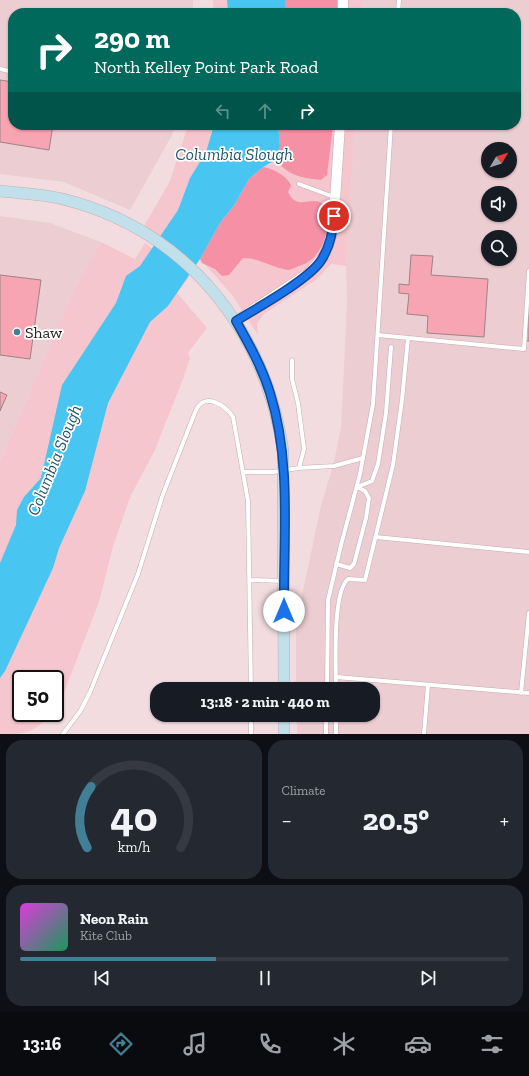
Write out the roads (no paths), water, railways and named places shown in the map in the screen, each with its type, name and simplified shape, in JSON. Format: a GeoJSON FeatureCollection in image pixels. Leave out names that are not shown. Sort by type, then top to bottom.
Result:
{"type":"FeatureCollection","features":[{"type":"Feature","properties":{"kind":"main road"},"geometry":{"type":"LineString","coordinates":[[0,184],[21,187],[35,193],[87,206],[115,217],[144,232],[185,262],[210,287],[236,321],[260,366],[270,393],[278,423],[284,470],[284,682]]}},
{"type":"Feature","properties":{"kind":"main road"},"geometry":{"type":"LineString","coordinates":[[0,191],[20,194],[35,193]]}},
{"type":"Feature","properties":{"kind":"main road"},"geometry":{"type":"LineString","coordinates":[[284,722],[284,734]]}},
{"type":"Feature","properties":{"kind":"street"},"geometry":{"type":"LineString","coordinates":[[236,321],[309,273],[320,262],[331,240],[336,197],[340,130]]}},
{"type":"Feature","properties":{"kind":"lane"},"geometry":{"type":"LineString","coordinates":[[327,682],[328,600],[336,564],[357,487],[373,404],[391,130]]}},
{"type":"Feature","properties":{"kind":"lane"},"geometry":{"type":"LineString","coordinates":[[299,184],[336,197]]}},
{"type":"Feature","properties":{"kind":"lane"},"geometry":{"type":"LineString","coordinates":[[378,335],[524,349],[529,271]]}},
{"type":"Feature","properties":{"kind":"lane"},"geometry":{"type":"LineString","coordinates":[[336,682],[338,600],[344,582],[348,579],[365,580],[393,465],[402,400],[408,338]]}},
{"type":"Feature","properties":{"kind":"lane"},"geometry":{"type":"LineString","coordinates":[[357,487],[372,481],[378,464],[386,413],[391,347]]}},
{"type":"Feature","properties":{"kind":"lane"},"geometry":{"type":"LineString","coordinates":[[292,360],[292,379],[298,403],[304,449],[299,468]]}},
{"type":"Feature","properties":{"kind":"lane"},"geometry":{"type":"LineString","coordinates":[[63,734],[77,716],[90,692],[140,569],[164,492],[197,408],[202,402],[212,401],[233,416],[243,472],[248,501],[251,682]]}},
{"type":"Feature","properties":{"kind":"lane"},"geometry":{"type":"LineString","coordinates":[[243,472],[273,472],[299,468],[334,466],[363,458]]}},
{"type":"Feature","properties":{"kind":"lane"},"geometry":{"type":"LineString","coordinates":[[336,564],[350,568],[354,564],[366,518],[369,498],[364,491],[357,487]]}},
{"type":"Feature","properties":{"kind":"lane"},"geometry":{"type":"LineString","coordinates":[[376,537],[529,552]]}},
{"type":"Feature","properties":{"kind":"lane"},"geometry":{"type":"LineString","coordinates":[[250,580],[284,581]]}},
{"type":"Feature","properties":{"kind":"lane"},"geometry":{"type":"LineString","coordinates":[[521,693],[529,613]]}},
{"type":"Feature","properties":{"kind":"lane"},"geometry":{"type":"LineString","coordinates":[[336,677],[529,694]]}},
{"type":"Feature","properties":{"kind":"lane"},"geometry":{"type":"LineString","coordinates":[[424,734],[428,685]]}},
{"type":"Feature","properties":{"kind":"lane"},"geometry":{"type":"LineString","coordinates":[[251,722],[252,734]]}},
{"type":"Feature","properties":{"kind":"lane"},"geometry":{"type":"LineString","coordinates":[[326,722],[326,734]]}},
{"type":"Feature","properties":{"kind":"lane"},"geometry":{"type":"LineString","coordinates":[[336,722],[336,734]]}},
{"type":"Feature","properties":{"kind":"water"},"geometry":{"type":"Polygon","coordinates":[[[227,0],[285,0],[285,8],[228,8],[227,0]]]}},
{"type":"Feature","properties":{"kind":"water","name":"Columbia Slough"},"geometry":{"type":"Polygon","coordinates":[[[213,130],[278,130],[280,146],[276,160],[263,167],[249,179],[235,204],[220,223],[200,259],[168,306],[150,322],[108,403],[85,491],[59,548],[53,568],[5,671],[0,678],[0,563],[16,525],[17,510],[24,497],[41,478],[62,385],[116,303],[126,276],[140,266],[178,210],[190,178],[206,152],[213,130]]]}},
{"type":"Feature","properties":{"kind":"place","name":"Shaw"},"geometry":{"type":"Point","coordinates":[17,332]}}]}
